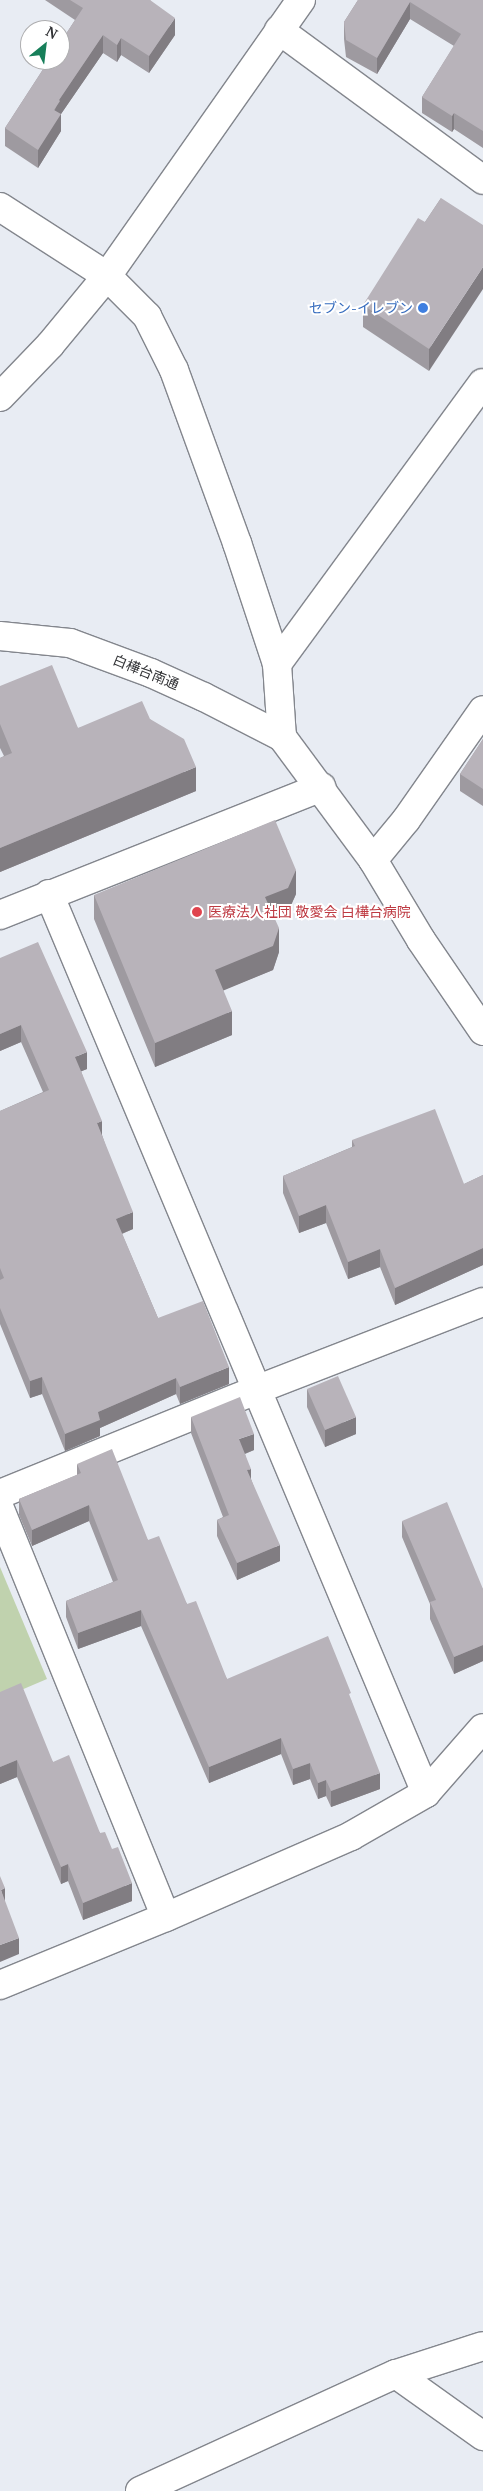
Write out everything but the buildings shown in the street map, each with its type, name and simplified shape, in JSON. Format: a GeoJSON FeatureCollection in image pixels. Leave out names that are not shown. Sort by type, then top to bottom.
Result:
{"type":"FeatureCollection","features":[{"type":"Feature","properties":{"kind":"street"},"geometry":{"type":"LineString","coordinates":[[0,397],[50,345],[107,276],[301,0]]}},
{"type":"Feature","properties":{"kind":"street"},"geometry":{"type":"LineString","coordinates":[[279,30],[483,180]]}},
{"type":"Feature","properties":{"kind":"street"},"geometry":{"type":"LineString","coordinates":[[0,207],[107,276],[146,316],[174,370],[237,543],[277,664],[282,737],[321,787],[373,860],[421,940],[483,1031]]}},
{"type":"Feature","properties":{"kind":"street"},"geometry":{"type":"LineString","coordinates":[[277,664],[483,383]]}},
{"type":"Feature","properties":{"kind":"street","name":"白樺台南通"},"geometry":{"type":"LineString","coordinates":[[0,636],[70,643],[186,689],[282,737]]}},
{"type":"Feature","properties":{"kind":"street"},"geometry":{"type":"LineString","coordinates":[[373,860],[406,820],[483,710]]}},
{"type":"Feature","properties":{"kind":"street"},"geometry":{"type":"LineString","coordinates":[[0,915],[321,787]]}},
{"type":"Feature","properties":{"kind":"street"},"geometry":{"type":"LineString","coordinates":[[49,894],[426,1793]]}},
{"type":"Feature","properties":{"kind":"street"},"geometry":{"type":"LineString","coordinates":[[0,1494],[256,1390],[483,1302]]}},
{"type":"Feature","properties":{"kind":"street"},"geometry":{"type":"LineString","coordinates":[[0,1509],[166,1917]]}},
{"type":"Feature","properties":{"kind":"street"},"geometry":{"type":"LineString","coordinates":[[0,1985],[166,1917],[351,1836],[426,1793],[483,1728]]}},
{"type":"Feature","properties":{"kind":"street"},"geometry":{"type":"LineString","coordinates":[[140,2491],[396,2374],[483,2346]]}},
{"type":"Feature","properties":{"kind":"street"},"geometry":{"type":"LineString","coordinates":[[396,2374],[483,2436]]}},
{"type":"Feature","properties":{"kind":"green space"},"geometry":{"type":"Polygon","coordinates":[[[0,1567],[47,1679],[0,1699],[0,1567]]]}},
{"type":"Feature","properties":{"kind":"place","name":"セブン-イレブン"},"geometry":{"type":"Point","coordinates":[423,308]}},
{"type":"Feature","properties":{"kind":"place","name":"医療法人社団 敬愛会 白樺台病院"},"geometry":{"type":"Point","coordinates":[197,912]}}]}
